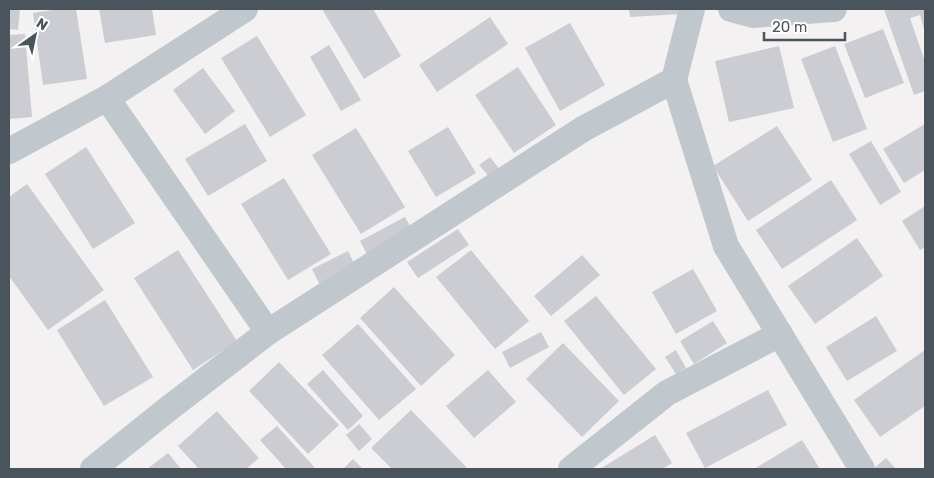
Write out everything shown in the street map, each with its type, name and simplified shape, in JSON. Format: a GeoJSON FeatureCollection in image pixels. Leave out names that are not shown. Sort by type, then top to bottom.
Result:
{"type":"FeatureCollection","features":[{"type":"Feature","properties":{"kind":"street"},"geometry":{"type":"LineString","coordinates":[[9,151],[107,98],[245,9]]}},
{"type":"Feature","properties":{"kind":"street"},"geometry":{"type":"LineString","coordinates":[[692,9],[674,80],[726,246],[862,469]]}},
{"type":"Feature","properties":{"kind":"street"},"geometry":{"type":"LineString","coordinates":[[731,9],[753,15],[834,9]]}},
{"type":"Feature","properties":{"kind":"street"},"geometry":{"type":"LineString","coordinates":[[93,469],[268,332],[583,129],[674,80]]}},
{"type":"Feature","properties":{"kind":"street"},"geometry":{"type":"LineString","coordinates":[[107,98],[268,332]]}},
{"type":"Feature","properties":{"kind":"street"},"geometry":{"type":"LineString","coordinates":[[573,469],[667,393],[780,334]]}},
{"type":"Feature","properties":{"kind":"building"},"geometry":{"type":"Polygon","coordinates":[[[9,9],[20,9],[18,30],[9,29],[9,9]]]}},
{"type":"Feature","properties":{"kind":"building"},"geometry":{"type":"Polygon","coordinates":[[[59,9],[76,9],[87,79],[43,85],[33,13],[59,9]]]}},
{"type":"Feature","properties":{"kind":"building"},"geometry":{"type":"Polygon","coordinates":[[[99,9],[152,9],[156,35],[105,43],[99,9]]]}},
{"type":"Feature","properties":{"kind":"building"},"geometry":{"type":"Polygon","coordinates":[[[322,9],[373,9],[401,56],[364,79],[322,9]]]}},
{"type":"Feature","properties":{"kind":"building"},"geometry":{"type":"Polygon","coordinates":[[[629,9],[681,9],[681,14],[630,17],[629,9]]]}},
{"type":"Feature","properties":{"kind":"building"},"geometry":{"type":"Polygon","coordinates":[[[884,9],[925,9],[925,32],[920,15],[910,18],[925,62],[925,91],[914,95],[884,9]]]}},
{"type":"Feature","properties":{"kind":"building"},"geometry":{"type":"Polygon","coordinates":[[[490,17],[508,44],[437,92],[419,65],[490,17]]]}},
{"type":"Feature","properties":{"kind":"building"},"geometry":{"type":"Polygon","coordinates":[[[570,23],[605,85],[560,111],[525,48],[570,23]]]}},
{"type":"Feature","properties":{"kind":"building"},"geometry":{"type":"Polygon","coordinates":[[[883,29],[904,83],[865,98],[844,44],[883,29]]]}},
{"type":"Feature","properties":{"kind":"building"},"geometry":{"type":"Polygon","coordinates":[[[25,34],[32,117],[9,119],[9,35],[25,34]]]}},
{"type":"Feature","properties":{"kind":"building"},"geometry":{"type":"Polygon","coordinates":[[[257,36],[306,115],[270,137],[221,58],[257,36]]]}},
{"type":"Feature","properties":{"kind":"building"},"geometry":{"type":"Polygon","coordinates":[[[329,45],[361,100],[341,111],[310,57],[329,45]]]}},
{"type":"Feature","properties":{"kind":"building"},"geometry":{"type":"Polygon","coordinates":[[[779,46],[794,108],[729,122],[715,61],[779,46]]]}},
{"type":"Feature","properties":{"kind":"building"},"geometry":{"type":"Polygon","coordinates":[[[835,46],[867,129],[833,142],[801,59],[835,46]]]}},
{"type":"Feature","properties":{"kind":"building"},"geometry":{"type":"Polygon","coordinates":[[[518,67],[556,125],[514,153],[475,95],[518,67]]]}},
{"type":"Feature","properties":{"kind":"building"},"geometry":{"type":"Polygon","coordinates":[[[203,68],[235,111],[205,134],[173,90],[203,68]]]}},
{"type":"Feature","properties":{"kind":"building"},"geometry":{"type":"Polygon","coordinates":[[[245,124],[267,161],[208,196],[185,159],[245,124]]]}},
{"type":"Feature","properties":{"kind":"building"},"geometry":{"type":"Polygon","coordinates":[[[925,124],[925,170],[904,183],[883,149],[925,124]]]}},
{"type":"Feature","properties":{"kind":"building"},"geometry":{"type":"Polygon","coordinates":[[[777,126],[812,180],[748,221],[713,166],[777,126]]]}},
{"type":"Feature","properties":{"kind":"building"},"geometry":{"type":"Polygon","coordinates":[[[448,127],[476,173],[436,197],[408,151],[448,127]]]}},
{"type":"Feature","properties":{"kind":"building"},"geometry":{"type":"Polygon","coordinates":[[[356,128],[405,207],[361,234],[312,155],[356,128]]]}},
{"type":"Feature","properties":{"kind":"building"},"geometry":{"type":"Polygon","coordinates":[[[871,141],[901,192],[880,205],[849,154],[871,141]]]}},
{"type":"Feature","properties":{"kind":"building"},"geometry":{"type":"Polygon","coordinates":[[[86,147],[135,223],[93,249],[45,174],[86,147]]]}},
{"type":"Feature","properties":{"kind":"building"},"geometry":{"type":"Polygon","coordinates":[[[490,157],[502,172],[492,180],[479,165],[490,157]]]}},
{"type":"Feature","properties":{"kind":"building"},"geometry":{"type":"Polygon","coordinates":[[[284,178],[331,254],[288,280],[241,204],[284,178]]]}},
{"type":"Feature","properties":{"kind":"building"},"geometry":{"type":"Polygon","coordinates":[[[831,180],[857,220],[782,269],[756,230],[831,180]]]}},
{"type":"Feature","properties":{"kind":"building"},"geometry":{"type":"Polygon","coordinates":[[[27,184],[104,290],[48,330],[9,276],[9,197],[27,184]]]}},
{"type":"Feature","properties":{"kind":"building"},"geometry":{"type":"Polygon","coordinates":[[[925,206],[925,247],[920,250],[902,221],[925,206]]]}},
{"type":"Feature","properties":{"kind":"building"},"geometry":{"type":"Polygon","coordinates":[[[405,217],[415,235],[370,260],[360,241],[405,217]]]}},
{"type":"Feature","properties":{"kind":"building"},"geometry":{"type":"Polygon","coordinates":[[[458,229],[469,245],[418,278],[407,262],[458,229]]]}},
{"type":"Feature","properties":{"kind":"building"},"geometry":{"type":"Polygon","coordinates":[[[857,238],[883,276],[815,324],[788,286],[857,238]]]}},
{"type":"Feature","properties":{"kind":"building"},"geometry":{"type":"Polygon","coordinates":[[[178,250],[237,341],[193,370],[134,278],[178,250]]]}},
{"type":"Feature","properties":{"kind":"building"},"geometry":{"type":"Polygon","coordinates":[[[471,250],[529,321],[495,349],[436,277],[471,250]]]}},
{"type":"Feature","properties":{"kind":"building"},"geometry":{"type":"Polygon","coordinates":[[[348,251],[358,271],[322,289],[312,269],[348,251]]]}},
{"type":"Feature","properties":{"kind":"building"},"geometry":{"type":"Polygon","coordinates":[[[582,255],[600,275],[551,316],[534,296],[582,255]]]}},
{"type":"Feature","properties":{"kind":"building"},"geometry":{"type":"Polygon","coordinates":[[[693,269],[717,311],[676,334],[652,292],[693,269]]]}},
{"type":"Feature","properties":{"kind":"building"},"geometry":{"type":"Polygon","coordinates":[[[394,287],[455,355],[421,386],[360,318],[394,287]]]}},
{"type":"Feature","properties":{"kind":"building"},"geometry":{"type":"Polygon","coordinates":[[[596,296],[656,369],[624,395],[564,321],[596,296]]]}},
{"type":"Feature","properties":{"kind":"building"},"geometry":{"type":"Polygon","coordinates":[[[105,300],[153,377],[104,406],[57,330],[105,300]]]}},
{"type":"Feature","properties":{"kind":"building"},"geometry":{"type":"Polygon","coordinates":[[[876,316],[897,351],[847,381],[826,347],[876,316]]]}},
{"type":"Feature","properties":{"kind":"building"},"geometry":{"type":"Polygon","coordinates":[[[713,321],[727,343],[694,364],[680,341],[713,321]]]}},
{"type":"Feature","properties":{"kind":"building"},"geometry":{"type":"Polygon","coordinates":[[[358,324],[416,389],[379,420],[322,355],[358,324]]]}},
{"type":"Feature","properties":{"kind":"building"},"geometry":{"type":"Polygon","coordinates":[[[541,332],[549,347],[510,368],[502,352],[541,332]]]}},
{"type":"Feature","properties":{"kind":"building"},"geometry":{"type":"Polygon","coordinates":[[[563,343],[619,401],[582,437],[526,379],[563,343]]]}},
{"type":"Feature","properties":{"kind":"building"},"geometry":{"type":"Polygon","coordinates":[[[676,350],[686,368],[676,374],[665,357],[676,350]]]}},
{"type":"Feature","properties":{"kind":"building"},"geometry":{"type":"Polygon","coordinates":[[[925,350],[925,406],[880,437],[854,400],[925,350]]]}},
{"type":"Feature","properties":{"kind":"building"},"geometry":{"type":"Polygon","coordinates":[[[279,362],[339,425],[308,454],[249,391],[279,362]]]}},
{"type":"Feature","properties":{"kind":"building"},"geometry":{"type":"Polygon","coordinates":[[[323,370],[363,416],[348,430],[307,384],[323,370]]]}},
{"type":"Feature","properties":{"kind":"building"},"geometry":{"type":"Polygon","coordinates":[[[488,370],[516,402],[474,438],[446,406],[488,370]]]}},
{"type":"Feature","properties":{"kind":"building"},"geometry":{"type":"Polygon","coordinates":[[[768,390],[787,425],[705,468],[686,433],[768,390]]]}},
{"type":"Feature","properties":{"kind":"building"},"geometry":{"type":"Polygon","coordinates":[[[411,410],[468,469],[392,469],[371,448],[411,410]]]}},
{"type":"Feature","properties":{"kind":"building"},"geometry":{"type":"Polygon","coordinates":[[[217,411],[259,458],[246,469],[199,469],[178,446],[217,411]]]}},
{"type":"Feature","properties":{"kind":"building"},"geometry":{"type":"Polygon","coordinates":[[[359,424],[372,439],[359,451],[346,435],[359,424]]]}},
{"type":"Feature","properties":{"kind":"building"},"geometry":{"type":"Polygon","coordinates":[[[277,426],[316,469],[286,469],[260,440],[277,426]]]}},
{"type":"Feature","properties":{"kind":"building"},"geometry":{"type":"Polygon","coordinates":[[[655,435],[672,463],[662,469],[600,469],[655,435]]]}},
{"type":"Feature","properties":{"kind":"building"},"geometry":{"type":"Polygon","coordinates":[[[802,440],[820,469],[754,469],[802,440]]]}},
{"type":"Feature","properties":{"kind":"building"},"geometry":{"type":"Polygon","coordinates":[[[168,453],[181,469],[147,469],[168,453]]]}},
{"type":"Feature","properties":{"kind":"building"},"geometry":{"type":"Polygon","coordinates":[[[886,458],[896,469],[873,469],[886,458]]]}},
{"type":"Feature","properties":{"kind":"building"},"geometry":{"type":"Polygon","coordinates":[[[353,459],[363,469],[343,469],[353,459]]]}}]}
